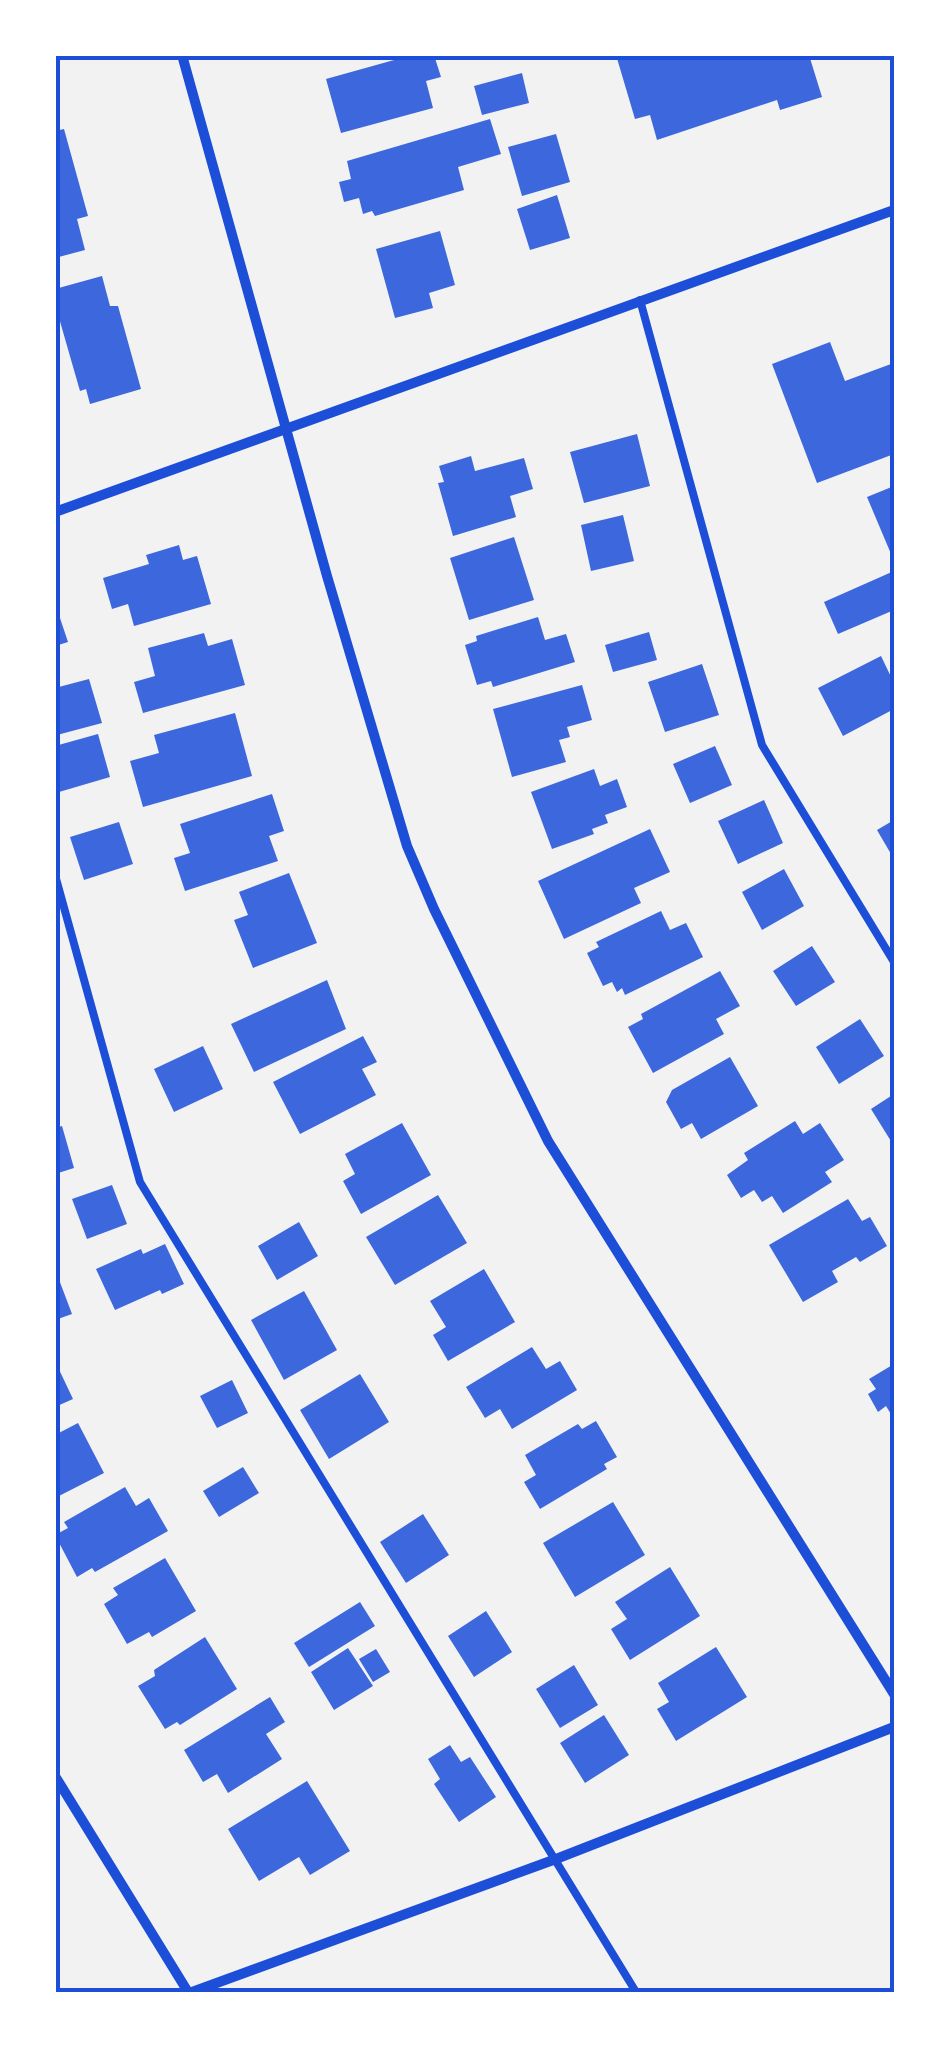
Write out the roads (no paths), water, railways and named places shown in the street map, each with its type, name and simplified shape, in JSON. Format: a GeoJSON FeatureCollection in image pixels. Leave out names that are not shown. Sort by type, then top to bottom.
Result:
{"type":"FeatureCollection","features":[{"type":"Feature","properties":{"kind":"street"},"geometry":{"type":"LineString","coordinates":[[182,55],[407,846],[434,909],[548,1141],[894,1694]]}},
{"type":"Feature","properties":{"kind":"street"},"geometry":{"type":"LineString","coordinates":[[55,512],[894,210]]}},
{"type":"Feature","properties":{"kind":"street"},"geometry":{"type":"LineString","coordinates":[[55,1776],[190,1992],[556,1859],[894,1727]]}},
{"type":"Feature","properties":{"kind":"lane"},"geometry":{"type":"LineString","coordinates":[[640,300],[762,744],[894,962]]}},
{"type":"Feature","properties":{"kind":"lane"},"geometry":{"type":"LineString","coordinates":[[55,875],[140,1182],[636,1992]]}}]}
